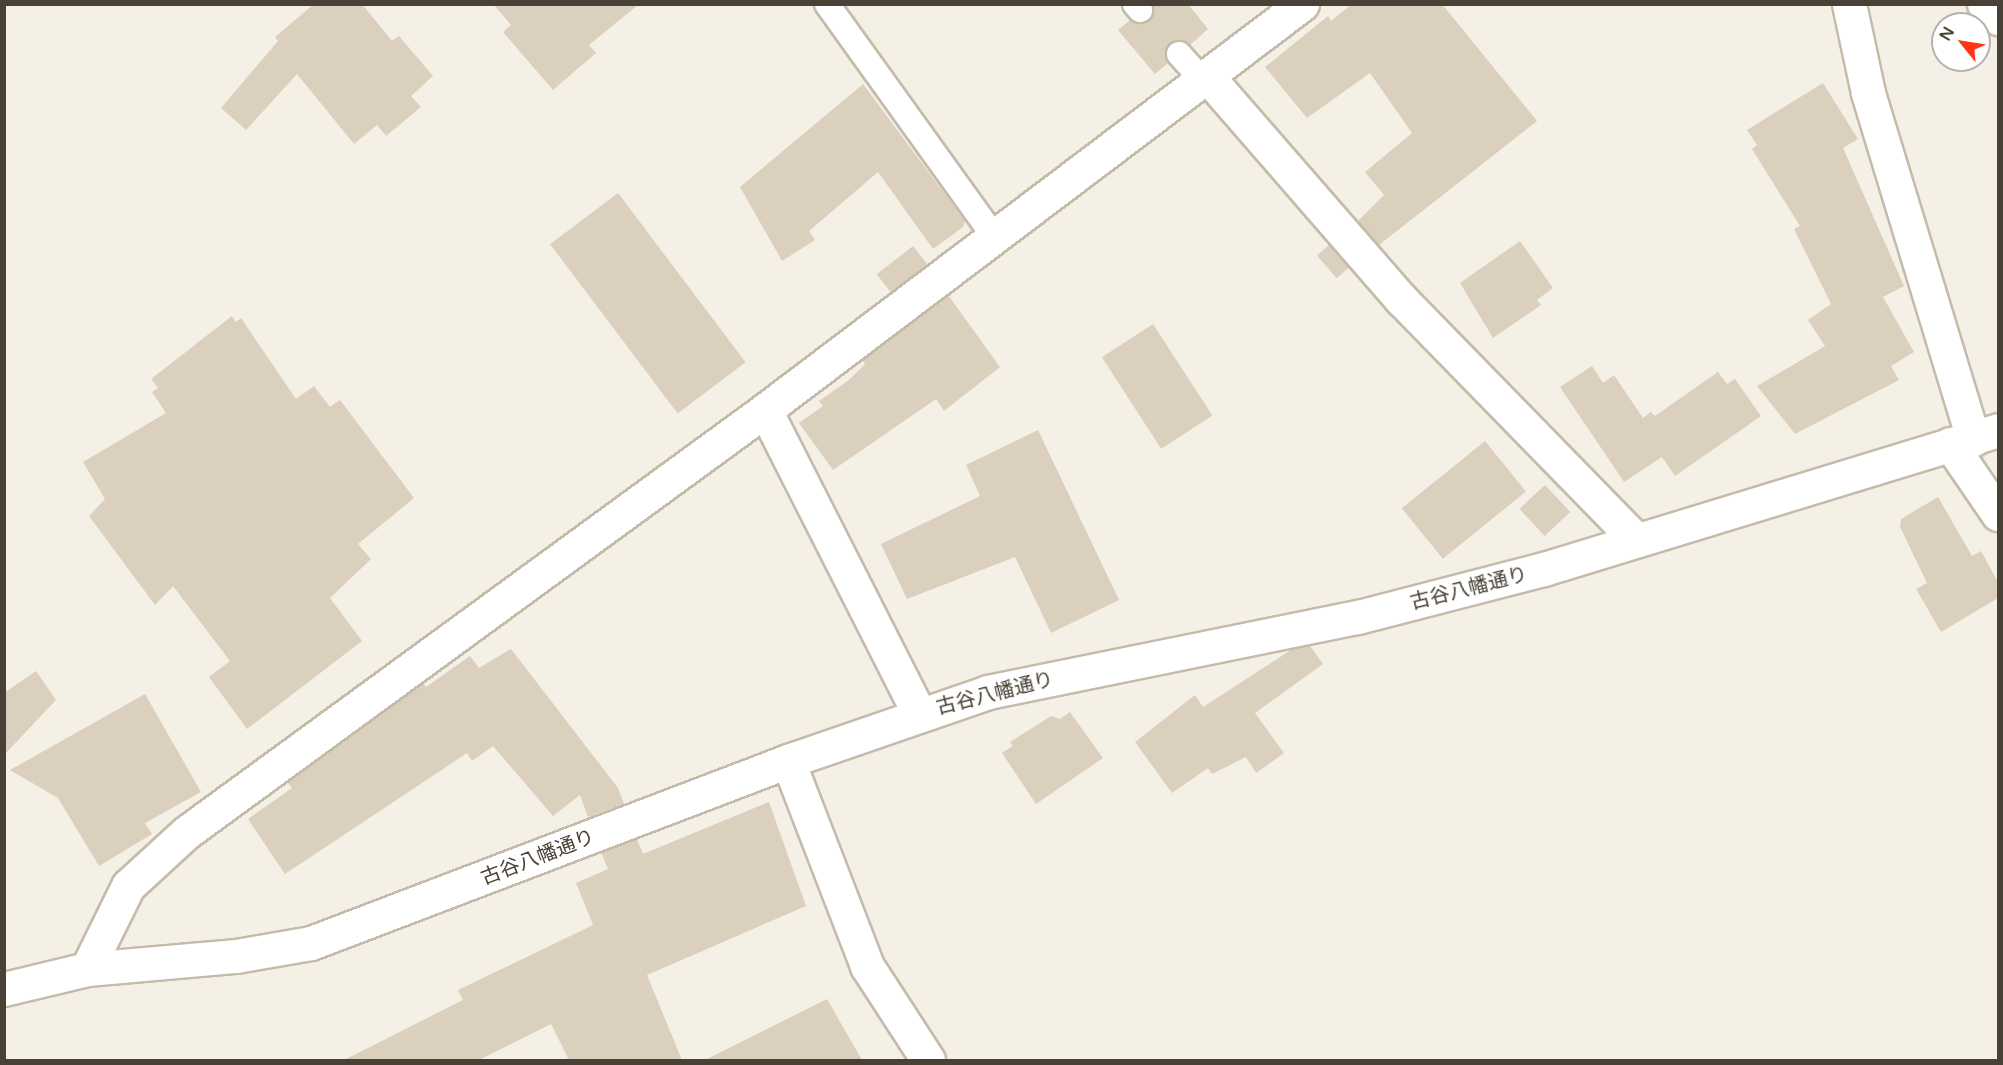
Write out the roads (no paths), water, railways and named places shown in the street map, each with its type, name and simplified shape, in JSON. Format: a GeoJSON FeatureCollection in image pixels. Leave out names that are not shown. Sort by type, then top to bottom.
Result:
{"type":"FeatureCollection","features":[{"type":"Feature","properties":{"kind":"street"},"geometry":{"type":"LineString","coordinates":[[87,969],[128,886],[187,832],[765,410],[1302,4]]}},
{"type":"Feature","properties":{"kind":"street"},"geometry":{"type":"LineString","coordinates":[[1849,4],[1868,93],[1998,514]]}},
{"type":"Feature","properties":{"kind":"street"},"geometry":{"type":"LineString","coordinates":[[1984,4],[1998,18]]}},
{"type":"Feature","properties":{"kind":"street"},"geometry":{"type":"LineString","coordinates":[[1205,78],[1401,299],[1634,538]]}},
{"type":"Feature","properties":{"kind":"street"},"geometry":{"type":"LineString","coordinates":[[765,410],[919,714]]}},
{"type":"Feature","properties":{"kind":"street","name":"古谷八幡通り"},"geometry":{"type":"LineString","coordinates":[[4,989],[87,969],[236,956],[311,943],[788,761],[988,692],[1358,617],[1544,569],[1634,538],[1974,438]]}},
{"type":"Feature","properties":{"kind":"street"},"geometry":{"type":"LineString","coordinates":[[788,761],[867,966],[928,1060]]}},
{"type":"Feature","properties":{"kind":"lane"},"geometry":{"type":"LineString","coordinates":[[827,4],[994,236]]}},
{"type":"Feature","properties":{"kind":"lane"},"geometry":{"type":"LineString","coordinates":[[1179,54],[1205,78]]}}]}
